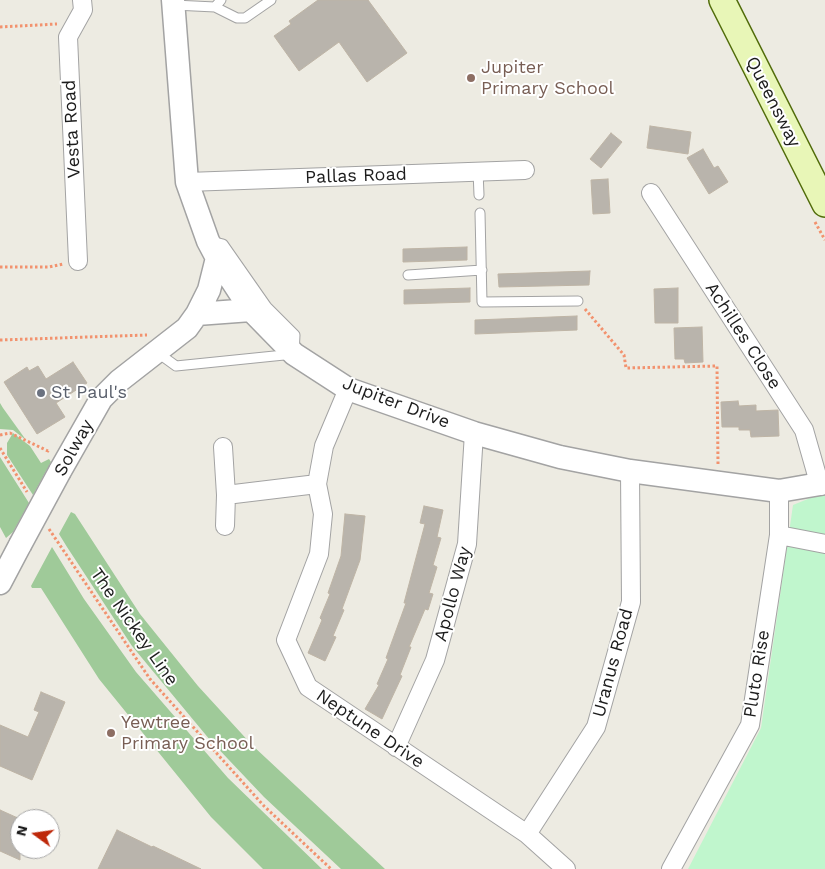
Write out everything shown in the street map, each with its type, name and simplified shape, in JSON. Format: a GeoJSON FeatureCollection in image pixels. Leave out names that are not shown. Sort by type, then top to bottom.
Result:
{"type":"FeatureCollection","features":[{"type":"Feature","properties":{"kind":"main road","name":"Queensway"},"geometry":{"type":"LineString","coordinates":[[722,0],[825,204]]}},
{"type":"Feature","properties":{"kind":"street","name":"Vesta Road"},"geometry":{"type":"LineString","coordinates":[[78,261],[68,37],[83,10],[82,0]]}},
{"type":"Feature","properties":{"kind":"street","name":"Jupiter Drive"},"geometry":{"type":"LineString","coordinates":[[173,2],[187,182],[213,249],[251,310],[294,354],[348,389],[474,433],[560,457],[630,471],[779,491],[822,485]]}},
{"type":"Feature","properties":{"kind":"street","name":"Pallas Road"},"geometry":{"type":"LineString","coordinates":[[187,182],[525,170]]}},
{"type":"Feature","properties":{"kind":"street","name":"Achilles Close"},"geometry":{"type":"LineString","coordinates":[[651,193],[804,430],[822,485]]}},
{"type":"Feature","properties":{"kind":"street","name":"Solway"},"geometry":{"type":"LineString","coordinates":[[0,583],[101,399],[156,351],[187,328],[197,314],[209,290],[213,249]]}},
{"type":"Feature","properties":{"kind":"street"},"geometry":{"type":"LineString","coordinates":[[197,314],[251,310]]}},
{"type":"Feature","properties":{"kind":"street","name":"Neptune Drive"},"geometry":{"type":"LineString","coordinates":[[348,389],[324,446],[317,484],[323,514],[319,554],[286,640],[308,688],[527,834],[566,869]]}},
{"type":"Feature","properties":{"kind":"street","name":"Apollo Way"},"geometry":{"type":"LineString","coordinates":[[396,747],[435,660],[467,544],[474,433]]}},
{"type":"Feature","properties":{"kind":"street"},"geometry":{"type":"LineString","coordinates":[[223,446],[226,495],[225,526]]}},
{"type":"Feature","properties":{"kind":"street","name":"Uranus Road"},"geometry":{"type":"LineString","coordinates":[[527,834],[596,727],[631,602],[630,471]]}},
{"type":"Feature","properties":{"kind":"street"},"geometry":{"type":"LineString","coordinates":[[226,495],[317,484]]}},
{"type":"Feature","properties":{"kind":"street","name":"Pluto Rise"},"geometry":{"type":"LineString","coordinates":[[671,869],[750,726],[779,535],[779,491]]}},
{"type":"Feature","properties":{"kind":"street"},"geometry":{"type":"LineString","coordinates":[[779,535],[825,544]]}},
{"type":"Feature","properties":{"kind":"lane"},"geometry":{"type":"LineString","coordinates":[[173,2],[218,4],[229,15],[245,18],[271,0]]}},
{"type":"Feature","properties":{"kind":"lane"},"geometry":{"type":"LineString","coordinates":[[478,171],[479,195]]}},
{"type":"Feature","properties":{"kind":"lane"},"geometry":{"type":"LineString","coordinates":[[480,212],[482,302],[578,301]]}},
{"type":"Feature","properties":{"kind":"lane"},"geometry":{"type":"LineString","coordinates":[[156,351],[176,366],[294,354],[295,335],[267,307],[223,244],[213,249]]}},
{"type":"Feature","properties":{"kind":"lane"},"geometry":{"type":"LineString","coordinates":[[408,275],[482,270]]}},
{"type":"Feature","properties":{"kind":"path"},"geometry":{"type":"LineString","coordinates":[[0,27],[76,24]]}},
{"type":"Feature","properties":{"kind":"path"},"geometry":{"type":"LineString","coordinates":[[0,267],[49,267],[78,261]]}},
{"type":"Feature","properties":{"kind":"path"},"geometry":{"type":"LineString","coordinates":[[578,301],[624,355],[626,368],[717,366],[718,483]]}},
{"type":"Feature","properties":{"kind":"path"},"geometry":{"type":"LineString","coordinates":[[0,340],[146,335],[156,351]]}},
{"type":"Feature","properties":{"kind":"path"},"geometry":{"type":"LineString","coordinates":[[0,435],[10,433],[48,451],[53,445]]}},
{"type":"Feature","properties":{"kind":"path"},"geometry":{"type":"LineString","coordinates":[[0,448],[30,497]]}},
{"type":"Feature","properties":{"kind":"path","name":"The Nickey Line"},"geometry":{"type":"LineString","coordinates":[[45,522],[150,679],[264,806],[331,869]]}},
{"type":"Feature","properties":{"kind":"green space"},"geometry":{"type":"Polygon","coordinates":[[[0,403],[26,440],[13,430],[0,429],[0,403]]]}},
{"type":"Feature","properties":{"kind":"green space"},"geometry":{"type":"Polygon","coordinates":[[[13,433],[30,446],[41,463],[49,459],[51,462],[33,495],[7,455],[7,443],[13,433]]]}},
{"type":"Feature","properties":{"kind":"green space"},"geometry":{"type":"Polygon","coordinates":[[[0,457],[29,503],[13,532],[6,538],[0,527],[0,457]]]}},
{"type":"Feature","properties":{"kind":"green space"},"geometry":{"type":"Polygon","coordinates":[[[825,492],[825,869],[688,869],[761,728],[793,505],[825,492]]]}},
{"type":"Feature","properties":{"kind":"green space"},"geometry":{"type":"Polygon","coordinates":[[[71,512],[75,514],[140,614],[198,686],[252,745],[385,869],[341,869],[264,797],[210,740],[132,646],[59,534],[71,512]]]}},
{"type":"Feature","properties":{"kind":"green space"},"geometry":{"type":"Polygon","coordinates":[[[52,547],[84,599],[136,672],[228,778],[322,869],[263,869],[211,817],[99,679],[41,588],[32,588],[31,586],[52,547]]]}},
{"type":"Feature","properties":{"kind":"building"},"geometry":{"type":"Polygon","coordinates":[[[318,0],[368,0],[407,53],[367,82],[339,42],[299,71],[274,36],[291,24],[289,21],[318,0]]]}},
{"type":"Feature","properties":{"kind":"building"},"geometry":{"type":"Polygon","coordinates":[[[650,126],[691,132],[688,154],[647,148],[650,126]]]}},
{"type":"Feature","properties":{"kind":"building"},"geometry":{"type":"Polygon","coordinates":[[[611,133],[622,142],[601,168],[590,159],[611,133]]]}},
{"type":"Feature","properties":{"kind":"building"},"geometry":{"type":"Polygon","coordinates":[[[703,149],[714,168],[718,166],[728,182],[709,194],[687,158],[703,149]]]}},
{"type":"Feature","properties":{"kind":"building"},"geometry":{"type":"Polygon","coordinates":[[[608,179],[610,213],[593,214],[591,180],[608,179]]]}},
{"type":"Feature","properties":{"kind":"building"},"geometry":{"type":"Polygon","coordinates":[[[467,247],[467,260],[403,262],[403,249],[467,247]]]}},
{"type":"Feature","properties":{"kind":"building"},"geometry":{"type":"Polygon","coordinates":[[[590,271],[589,285],[499,287],[498,274],[590,271]]]}},
{"type":"Feature","properties":{"kind":"building"},"geometry":{"type":"Polygon","coordinates":[[[470,288],[470,302],[404,304],[404,290],[470,288]]]}},
{"type":"Feature","properties":{"kind":"building"},"geometry":{"type":"Polygon","coordinates":[[[678,288],[678,323],[655,323],[654,289],[678,288]]]}},
{"type":"Feature","properties":{"kind":"building"},"geometry":{"type":"Polygon","coordinates":[[[577,316],[577,330],[475,334],[475,320],[577,316]]]}},
{"type":"Feature","properties":{"kind":"building"},"geometry":{"type":"Polygon","coordinates":[[[702,327],[703,362],[685,363],[684,359],[675,359],[674,328],[702,327]]]}},
{"type":"Feature","properties":{"kind":"building","name":"St Paul's"},"geometry":{"type":"Polygon","coordinates":[[[73,362],[87,383],[56,403],[65,417],[37,434],[4,382],[27,367],[29,371],[38,366],[46,379],[73,362]]]}},
{"type":"Feature","properties":{"kind":"building"},"geometry":{"type":"Polygon","coordinates":[[[738,401],[739,406],[756,405],[756,411],[778,410],[779,436],[751,437],[750,430],[739,430],[739,427],[722,427],[721,402],[738,401]]]}},
{"type":"Feature","properties":{"kind":"building"},"geometry":{"type":"Polygon","coordinates":[[[424,506],[443,510],[437,537],[441,538],[433,565],[437,567],[429,593],[433,594],[428,610],[425,609],[409,647],[411,647],[400,675],[402,676],[382,719],[365,709],[379,685],[377,684],[388,659],[386,658],[406,603],[404,603],[425,524],[420,523],[424,506]]]}},
{"type":"Feature","properties":{"kind":"building"},"geometry":{"type":"Polygon","coordinates":[[[345,514],[365,516],[360,560],[342,609],[344,610],[333,636],[336,637],[325,661],[308,653],[322,620],[320,618],[330,594],[328,593],[341,556],[345,514]]]}},
{"type":"Feature","properties":{"kind":"building"},"geometry":{"type":"Polygon","coordinates":[[[41,692],[65,702],[32,780],[0,766],[0,725],[28,737],[39,712],[34,710],[41,692]]]}},
{"type":"Feature","properties":{"kind":"building"},"geometry":{"type":"Polygon","coordinates":[[[0,810],[10,814],[10,856],[0,851],[0,810]]]}},
{"type":"Feature","properties":{"kind":"building"},"geometry":{"type":"Polygon","coordinates":[[[117,830],[152,847],[201,869],[98,869],[117,830]]]}},
{"type":"Feature","properties":{"kind":"place","name":"Jupiter Primary School"},"geometry":{"type":"Point","coordinates":[471,78]}},
{"type":"Feature","properties":{"kind":"place","name":"St Paul's"},"geometry":{"type":"Point","coordinates":[41,393]}},
{"type":"Feature","properties":{"kind":"place","name":"Yewtree Primary School"},"geometry":{"type":"Point","coordinates":[111,733]}}]}
